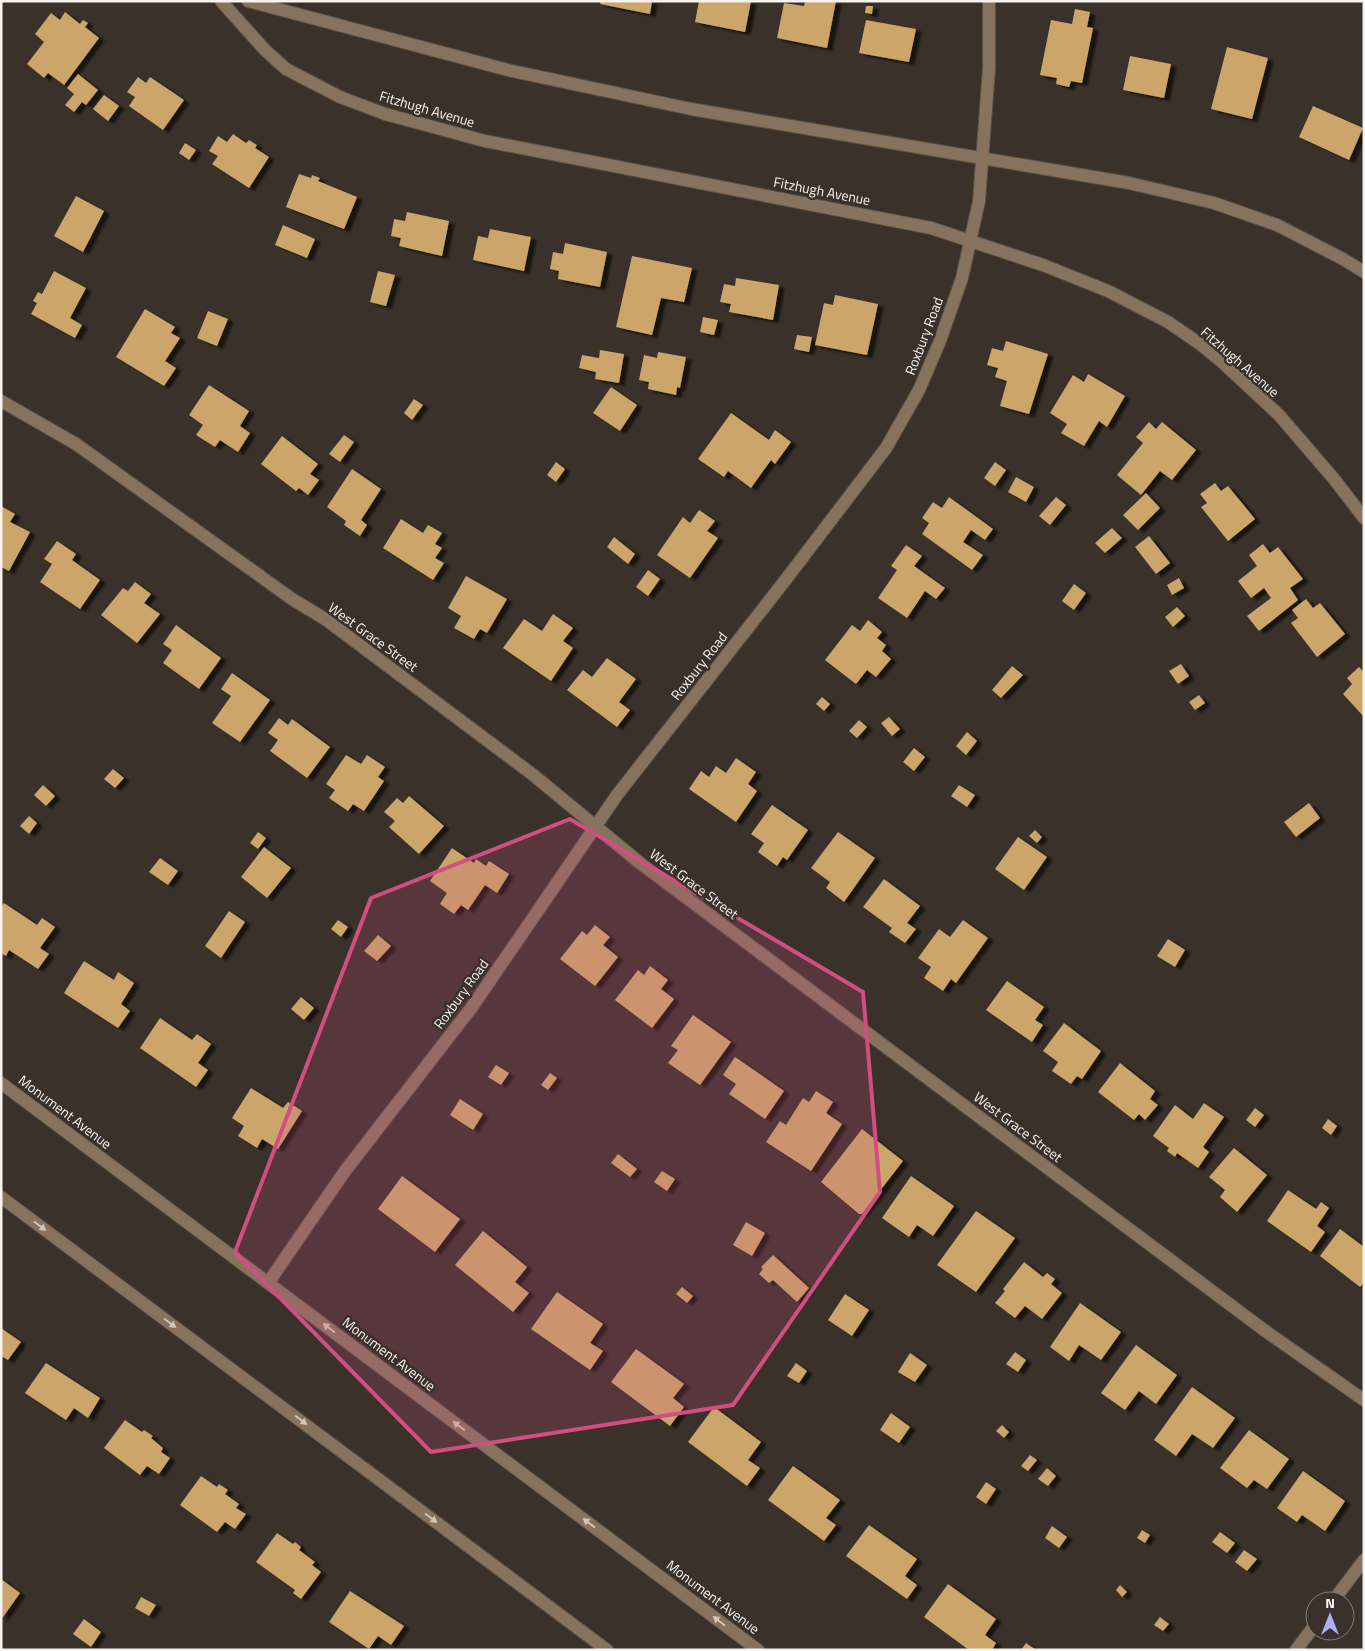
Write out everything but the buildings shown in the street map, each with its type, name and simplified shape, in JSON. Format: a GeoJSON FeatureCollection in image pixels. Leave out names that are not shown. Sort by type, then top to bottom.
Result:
{"type":"FeatureCollection","features":[{"type":"Feature","properties":{"kind":"street","name":"Fitzhugh Avenue"},"geometry":{"type":"LineString","coordinates":[[221,1],[286,70],[340,97],[385,114],[485,141],[931,228],[1043,265],[1108,291],[1168,322],[1221,361],[1279,415],[1364,518]]}},
{"type":"Feature","properties":{"kind":"street"},"geometry":{"type":"LineString","coordinates":[[248,1],[338,26],[537,76],[691,109],[1129,183],[1214,203],[1277,225],[1364,272]]}},
{"type":"Feature","properties":{"kind":"street","name":"Roxbury Road"},"geometry":{"type":"LineString","coordinates":[[268,1283],[345,1171],[472,1006],[617,795],[886,448],[919,390],[940,341],[962,278],[979,201],[989,68],[989,1]]}},
{"type":"Feature","properties":{"kind":"street","name":"West Grace Street"},"geometry":{"type":"LineString","coordinates":[[1,401],[76,444],[292,599],[325,619],[532,774],[640,862],[1256,1324],[1364,1400]]}},
{"type":"Feature","properties":{"kind":"street","name":"Monument Avenue"},"geometry":{"type":"LineString","coordinates":[[1,1083],[758,1650]]}},
{"type":"Feature","properties":{"kind":"street"},"geometry":{"type":"LineString","coordinates":[[1,1197],[607,1650]]}},
{"type":"Feature","properties":{"kind":"street"},"geometry":{"type":"LineString","coordinates":[[1341,1591],[1364,1560]]}},
{"type":"Feature","properties":{"kind":"street"},"geometry":{"type":"LineString","coordinates":[[1296,1650],[1305,1638]]}},
{"type":"Feature","properties":{"kind":"highlighted area"},"geometry":{"type":"Polygon","coordinates":[[[570,819],[863,992],[880,1192],[733,1405],[431,1452],[235,1252],[371,898],[570,819]]]}}]}
